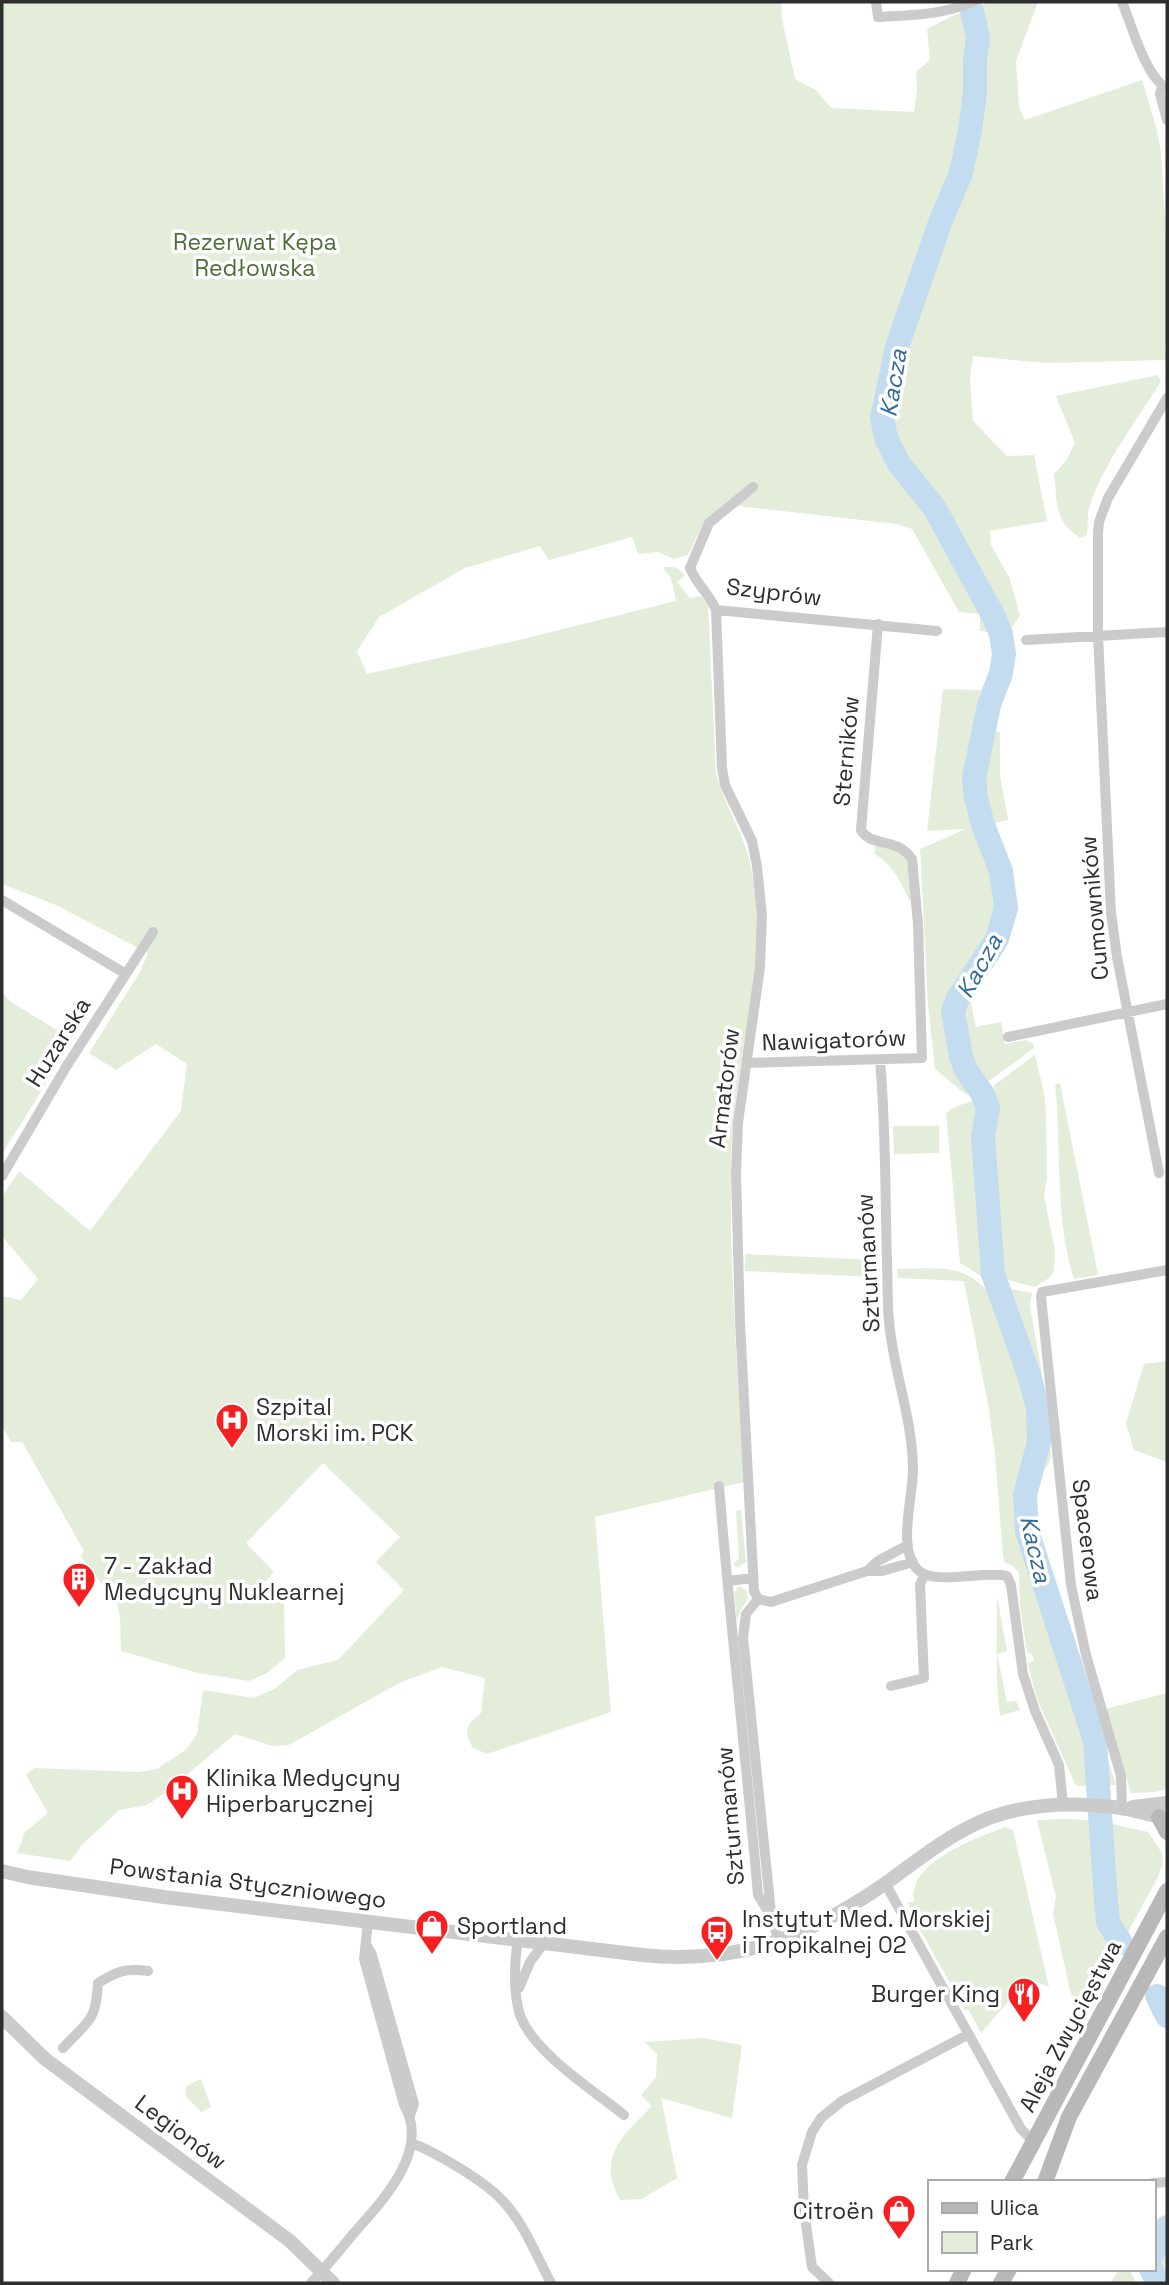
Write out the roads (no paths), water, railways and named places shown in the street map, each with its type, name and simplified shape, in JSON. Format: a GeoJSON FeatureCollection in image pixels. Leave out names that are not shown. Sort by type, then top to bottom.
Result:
{"type":"FeatureCollection","features":[{"type":"Feature","properties":{"kind":"main road"},"geometry":{"type":"LineString","coordinates":[[1163,1817],[1167,1832]]}},
{"type":"Feature","properties":{"kind":"main road","name":"Aleja Zwycięstwa"},"geometry":{"type":"LineString","coordinates":[[1013,2180],[1167,1891]]}},
{"type":"Feature","properties":{"kind":"main road","name":"Aleja Zwycięstwa"},"geometry":{"type":"LineString","coordinates":[[1046,2180],[1069,2117],[1167,1937]]}},
{"type":"Feature","properties":{"kind":"street"},"geometry":{"type":"LineString","coordinates":[[876,2],[878,18],[934,14],[973,2]]}},
{"type":"Feature","properties":{"kind":"street"},"geometry":{"type":"LineString","coordinates":[[1122,2],[1146,63],[1156,79],[1165,83],[1160,94],[1167,120]]}},
{"type":"Feature","properties":{"kind":"street"},"geometry":{"type":"LineString","coordinates":[[1098,635],[1099,522],[1108,498],[1164,411],[1167,398]]}},
{"type":"Feature","properties":{"kind":"street","name":"Szyprów"},"geometry":{"type":"LineString","coordinates":[[753,487],[709,523],[690,568],[693,577],[716,610],[937,631]]}},
{"type":"Feature","properties":{"kind":"street","name":"Armatorów"},"geometry":{"type":"LineString","coordinates":[[716,610],[722,768],[725,785],[752,841],[762,916],[760,967],[738,1123],[736,1174],[740,1323],[753,1578],[758,1599]]}},
{"type":"Feature","properties":{"kind":"street","name":"Sterników"},"geometry":{"type":"LineString","coordinates":[[878,624],[861,830],[868,838],[906,850],[912,859],[918,924],[922,1058]]}},
{"type":"Feature","properties":{"kind":"street"},"geometry":{"type":"LineString","coordinates":[[1026,640],[1167,632]]}},
{"type":"Feature","properties":{"kind":"street","name":"Cumowników"},"geometry":{"type":"LineString","coordinates":[[1098,635],[1111,913],[1127,1012],[1159,1173]]}},
{"type":"Feature","properties":{"kind":"street"},"geometry":{"type":"LineString","coordinates":[[2,900],[126,974]]}},
{"type":"Feature","properties":{"kind":"street","name":"Huzarska"},"geometry":{"type":"LineString","coordinates":[[2,1176],[66,1067],[153,932]]}},
{"type":"Feature","properties":{"kind":"street"},"geometry":{"type":"LineString","coordinates":[[1007,1037],[1167,1004]]}},
{"type":"Feature","properties":{"kind":"street","name":"Nawigatorów"},"geometry":{"type":"LineString","coordinates":[[747,1063],[922,1058]]}},
{"type":"Feature","properties":{"kind":"street","name":"Szturmanów"},"geometry":{"type":"LineString","coordinates":[[880,1060],[889,1322],[912,1440],[914,1475],[908,1545],[912,1562],[924,1575]]}},
{"type":"Feature","properties":{"kind":"street","name":"Spacerowa"},"geometry":{"type":"LineString","coordinates":[[1119,1808],[1121,1776],[1086,1655],[1071,1586],[1041,1307],[1042,1292],[1167,1269]]}},
{"type":"Feature","properties":{"kind":"street"},"geometry":{"type":"LineString","coordinates":[[719,1486],[728,1581],[753,1578]]}},
{"type":"Feature","properties":{"kind":"street"},"geometry":{"type":"LineString","coordinates":[[867,1571],[878,1561],[908,1545]]}},
{"type":"Feature","properties":{"kind":"street"},"geometry":{"type":"LineString","coordinates":[[758,1599],[771,1602],[867,1571],[882,1571],[912,1562]]}},
{"type":"Feature","properties":{"kind":"street"},"geometry":{"type":"LineString","coordinates":[[891,1686],[925,1678],[920,1585],[924,1575],[940,1577],[997,1573],[1007,1576],[1011,1586],[1023,1674],[1035,1711],[1059,1765],[1063,1805]]}},
{"type":"Feature","properties":{"kind":"street","name":"Szturmanów"},"geometry":{"type":"LineString","coordinates":[[728,1581],[758,1895],[772,1918]]}},
{"type":"Feature","properties":{"kind":"street","name":"Szturmanów"},"geometry":{"type":"LineString","coordinates":[[758,1599],[746,1614],[743,1637],[772,1918],[779,1942]]}},
{"type":"Feature","properties":{"kind":"street","name":"Powstania Styczniowego"},"geometry":{"type":"LineString","coordinates":[[1119,1808],[1167,1802]]}},
{"type":"Feature","properties":{"kind":"street","name":"Powstania Styczniowego"},"geometry":{"type":"LineString","coordinates":[[2,1871],[164,1897],[657,1957],[686,1957],[716,1955],[779,1942],[834,1916],[941,1843],[991,1818],[1035,1808],[1083,1804],[1163,1817]]}},
{"type":"Feature","properties":{"kind":"street"},"geometry":{"type":"LineString","coordinates":[[885,1883],[1021,2129],[1034,2141]]}},
{"type":"Feature","properties":{"kind":"street"},"geometry":{"type":"LineString","coordinates":[[311,2283],[388,2193],[401,2174],[411,2143],[410,2116],[404,2105],[364,1959],[368,1922]]}},
{"type":"Feature","properties":{"kind":"street"},"geometry":{"type":"LineString","coordinates":[[518,1939],[515,1959],[517,1997],[520,2014],[536,2041],[547,2054],[624,2115]]}},
{"type":"Feature","properties":{"kind":"street"},"geometry":{"type":"LineString","coordinates":[[517,1997],[522,1977],[544,1943]]}},
{"type":"Feature","properties":{"kind":"street"},"geometry":{"type":"LineString","coordinates":[[64,2048],[92,2019],[97,2004],[98,1983],[118,1971],[148,1971]]}},
{"type":"Feature","properties":{"kind":"street","name":"Legionów"},"geometry":{"type":"LineString","coordinates":[[2,2017],[45,2059],[290,2241],[333,2283]]}},
{"type":"Feature","properties":{"kind":"street"},"geometry":{"type":"LineString","coordinates":[[829,2283],[812,2267],[804,2210],[803,2165],[812,2132],[830,2109],[969,2035]]}},
{"type":"Feature","properties":{"kind":"street"},"geometry":{"type":"LineString","coordinates":[[411,2143],[423,2147],[494,2192],[521,2226],[551,2283]]}},
{"type":"Feature","properties":{"kind":"waterway","name":"Kacza"},"geometry":{"type":"LineString","coordinates":[[972,11],[978,38],[975,92],[961,173],[941,220],[897,347],[882,418],[886,438],[899,464],[934,507],[1001,634],[1004,654],[1001,673],[989,705],[974,778],[983,825],[1001,871],[1006,908],[997,939],[957,1000],[953,1012],[966,1070],[988,1107],[983,1137],[993,1274],[1029,1375],[1038,1409],[1039,1442],[1025,1495],[1027,1531],[1095,1741],[1108,1922],[1121,1943]]}},
{"type":"Feature","properties":{"kind":"waterway"},"geometry":{"type":"LineString","coordinates":[[1109,1946],[1112,1928]]}},
{"type":"Feature","properties":{"kind":"waterway","name":"Kacza"},"geometry":{"type":"LineString","coordinates":[[1157,1996],[1167,2016]]}},
{"type":"Feature","properties":{"kind":"waterway","name":"Kacza"},"geometry":{"type":"LineString","coordinates":[[1155,2249],[1167,2227]]}},
{"type":"Feature","properties":{"kind":"waterway","name":"Kacza"},"geometry":{"type":"LineString","coordinates":[[1152,2271],[1158,2283]]}},
{"type":"Feature","properties":{"kind":"place","name":"Szpital Morski im. PCK"},"geometry":{"type":"Point","coordinates":[232,1450]}},
{"type":"Feature","properties":{"kind":"place","name":"7 - Zakład Medycyny Nuklearnej"},"geometry":{"type":"Point","coordinates":[79,1609]}},
{"type":"Feature","properties":{"kind":"place","name":"Klinika Medycyny Hiperbarycznej"},"geometry":{"type":"Point","coordinates":[182,1821]}},
{"type":"Feature","properties":{"kind":"place","name":"Sportland"},"geometry":{"type":"Point","coordinates":[432,1956]}},
{"type":"Feature","properties":{"kind":"place","name":"Instytut Med. Morskiej i Tropikalnej 02"},"geometry":{"type":"Point","coordinates":[717,1962]}},
{"type":"Feature","properties":{"kind":"place","name":"Burger King"},"geometry":{"type":"Point","coordinates":[1024,2024]}},
{"type":"Feature","properties":{"kind":"place","name":"Citroën"},"geometry":{"type":"Point","coordinates":[899,2241]}},
{"type":"Feature","properties":{"kind":"park label","name":"Rezerwat Kępa Redłowska"},"geometry":{"type":"Point","coordinates":[255,255]}}]}
